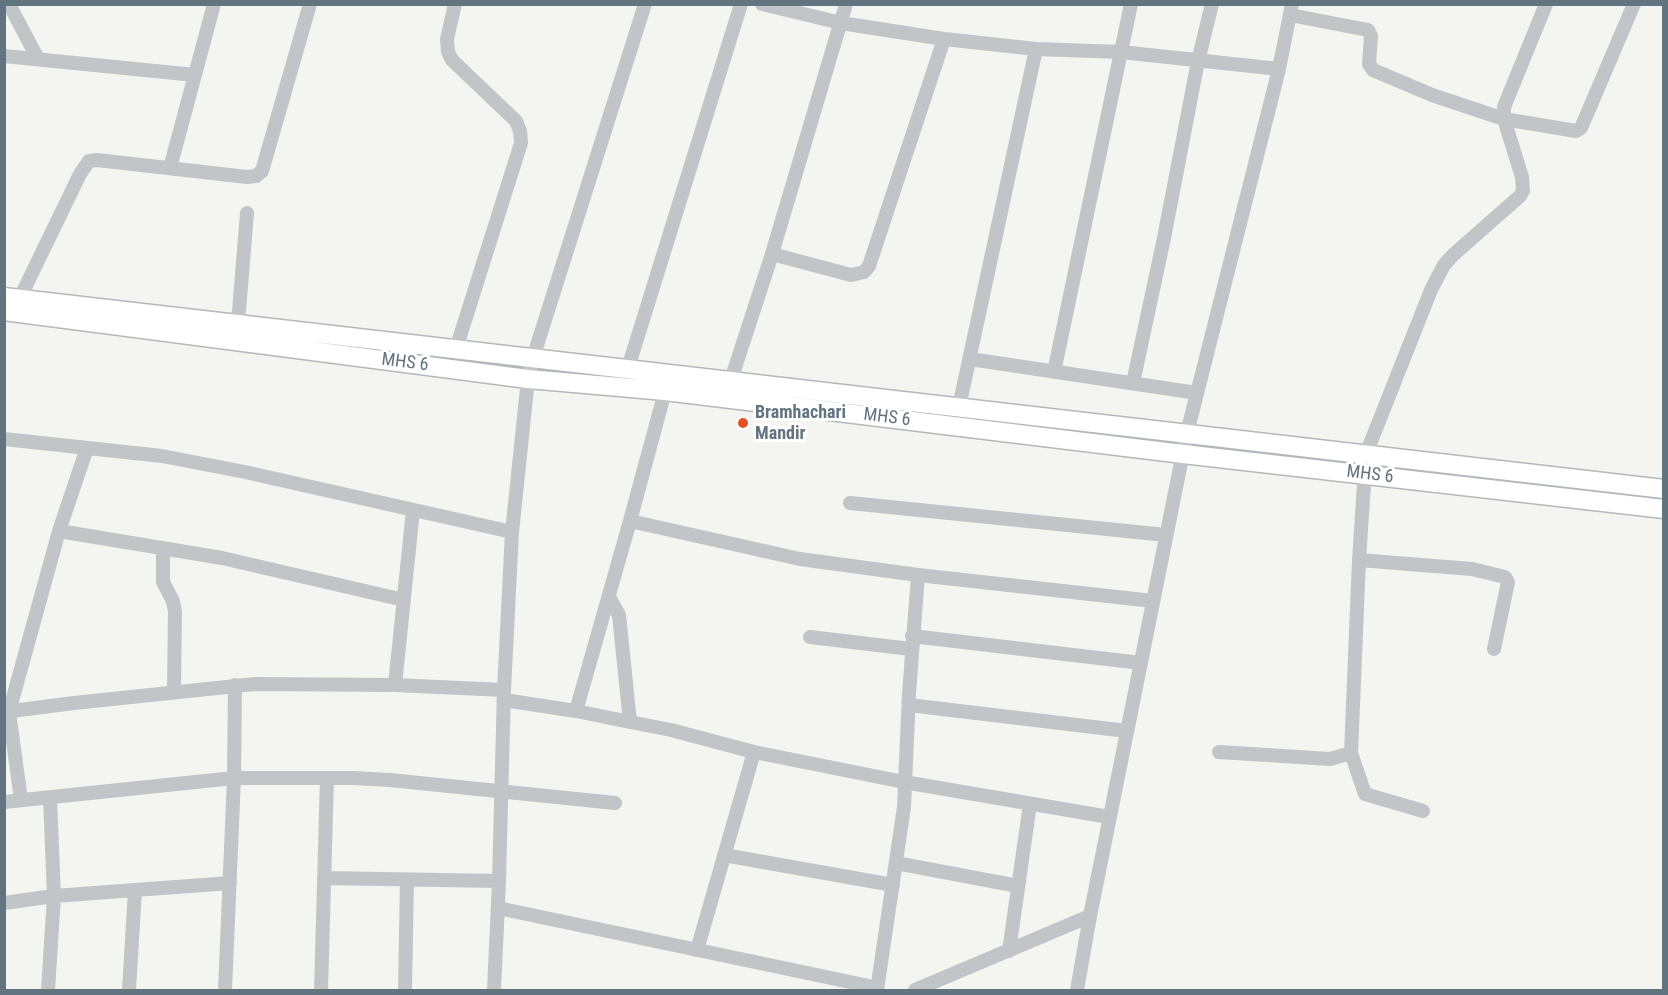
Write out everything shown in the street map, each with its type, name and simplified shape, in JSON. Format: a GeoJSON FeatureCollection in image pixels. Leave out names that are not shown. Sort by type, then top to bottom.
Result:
{"type":"FeatureCollection","features":[{"type":"Feature","properties":{"kind":"main road"},"geometry":{"type":"LineString","coordinates":[[12,297],[628,368],[667,382],[730,380],[1664,489]]}},
{"type":"Feature","properties":{"kind":"main road","name":"MHS 6"},"geometry":{"type":"LineString","coordinates":[[4,311],[528,379],[667,382],[1183,453],[1664,509]]}},
{"type":"Feature","properties":{"kind":"street"},"geometry":{"type":"LineString","coordinates":[[170,168],[214,4]]}},
{"type":"Feature","properties":{"kind":"street"},"geometry":{"type":"LineString","coordinates":[[12,297],[89,161],[97,160],[247,177],[256,176],[262,171],[310,4]]}},
{"type":"Feature","properties":{"kind":"street"},"geometry":{"type":"LineString","coordinates":[[455,4],[447,39],[448,52],[452,60],[516,122],[520,131],[521,143],[456,349]]}},
{"type":"Feature","properties":{"kind":"street"},"geometry":{"type":"LineString","coordinates":[[494,990],[512,532],[528,379],[645,4]]}},
{"type":"Feature","properties":{"kind":"street"},"geometry":{"type":"LineString","coordinates":[[628,368],[741,4]]}},
{"type":"Feature","properties":{"kind":"street"},"geometry":{"type":"LineString","coordinates":[[762,4],[841,23],[945,39],[1036,49],[1121,51],[1279,69]]}},
{"type":"Feature","properties":{"kind":"street"},"geometry":{"type":"LineString","coordinates":[[730,380],[772,254],[846,4]]}},
{"type":"Feature","properties":{"kind":"street"},"geometry":{"type":"LineString","coordinates":[[1054,372],[1131,4]]}},
{"type":"Feature","properties":{"kind":"street"},"geometry":{"type":"LineString","coordinates":[[1132,383],[1164,238],[1198,61],[1212,4]]}},
{"type":"Feature","properties":{"kind":"street"},"geometry":{"type":"LineString","coordinates":[[1423,811],[1365,794],[1351,753],[1366,454],[1431,290],[1444,265],[1523,191],[1524,184],[1504,119],[1505,101],[1546,4]]}},
{"type":"Feature","properties":{"kind":"street"},"geometry":{"type":"LineString","coordinates":[[1077,990],[1109,817],[1187,433],[1279,69],[1291,10],[1368,30],[1371,36],[1370,64],[1373,70],[1432,94],[1504,119],[1578,130],[1581,128],[1634,4]]}},
{"type":"Feature","properties":{"kind":"street"},"geometry":{"type":"LineString","coordinates":[[10,11],[38,59]]}},
{"type":"Feature","properties":{"kind":"street"},"geometry":{"type":"LineString","coordinates":[[772,254],[851,275],[864,272],[869,266],[945,39]]}},
{"type":"Feature","properties":{"kind":"street"},"geometry":{"type":"LineString","coordinates":[[959,407],[1036,49]]}},
{"type":"Feature","properties":{"kind":"street"},"geometry":{"type":"LineString","coordinates":[[4,56],[195,75]]}},
{"type":"Feature","properties":{"kind":"street"},"geometry":{"type":"LineString","coordinates":[[238,323],[247,213]]}},
{"type":"Feature","properties":{"kind":"street"},"geometry":{"type":"LineString","coordinates":[[970,359],[1197,393]]}},
{"type":"Feature","properties":{"kind":"street"},"geometry":{"type":"LineString","coordinates":[[576,711],[667,382]]}},
{"type":"Feature","properties":{"kind":"street"},"geometry":{"type":"LineString","coordinates":[[4,439],[162,456],[245,472],[512,532]]}},
{"type":"Feature","properties":{"kind":"street"},"geometry":{"type":"LineString","coordinates":[[21,800],[7,712],[59,531],[87,448]]}},
{"type":"Feature","properties":{"kind":"street"},"geometry":{"type":"LineString","coordinates":[[850,503],[1166,535]]}},
{"type":"Feature","properties":{"kind":"street"},"geometry":{"type":"LineString","coordinates":[[395,685],[413,510]]}},
{"type":"Feature","properties":{"kind":"street"},"geometry":{"type":"LineString","coordinates":[[630,521],[786,556],[918,575],[1153,601]]}},
{"type":"Feature","properties":{"kind":"street"},"geometry":{"type":"LineString","coordinates":[[59,531],[222,558],[404,600]]}},
{"type":"Feature","properties":{"kind":"street"},"geometry":{"type":"LineString","coordinates":[[163,548],[163,582],[173,601],[175,611],[174,692]]}},
{"type":"Feature","properties":{"kind":"street"},"geometry":{"type":"LineString","coordinates":[[1359,560],[1472,569],[1505,577],[1508,582],[1494,649]]}},
{"type":"Feature","properties":{"kind":"street"},"geometry":{"type":"LineString","coordinates":[[498,908],[869,986],[877,990],[904,807],[912,643],[918,575]]}},
{"type":"Feature","properties":{"kind":"street"},"geometry":{"type":"LineString","coordinates":[[609,597],[619,615],[630,722]]}},
{"type":"Feature","properties":{"kind":"street"},"geometry":{"type":"LineString","coordinates":[[810,637],[912,643],[1141,663]]}},
{"type":"Feature","properties":{"kind":"street"},"geometry":{"type":"LineString","coordinates":[[7,712],[235,685],[395,685],[504,695],[671,730],[753,752],[904,782],[1109,817]]}},
{"type":"Feature","properties":{"kind":"street"},"geometry":{"type":"LineString","coordinates":[[225,990],[234,778],[235,685]]}},
{"type":"Feature","properties":{"kind":"street"},"geometry":{"type":"LineString","coordinates":[[909,705],[1127,731]]}},
{"type":"Feature","properties":{"kind":"street"},"geometry":{"type":"LineString","coordinates":[[697,950],[753,752]]}},
{"type":"Feature","properties":{"kind":"street"},"geometry":{"type":"LineString","coordinates":[[1219,752],[1330,759],[1351,753]]}},
{"type":"Feature","properties":{"kind":"street"},"geometry":{"type":"LineString","coordinates":[[4,802],[234,778],[327,778],[390,780],[615,803]]}},
{"type":"Feature","properties":{"kind":"street"},"geometry":{"type":"LineString","coordinates":[[321,990],[327,778]]}},
{"type":"Feature","properties":{"kind":"street"},"geometry":{"type":"LineString","coordinates":[[48,990],[54,896],[50,798]]}},
{"type":"Feature","properties":{"kind":"street"},"geometry":{"type":"LineString","coordinates":[[1009,951],[1030,804]]}},
{"type":"Feature","properties":{"kind":"street"},"geometry":{"type":"LineString","coordinates":[[724,855],[893,885]]}},
{"type":"Feature","properties":{"kind":"street"},"geometry":{"type":"LineString","coordinates":[[896,863],[1018,886]]}},
{"type":"Feature","properties":{"kind":"street"},"geometry":{"type":"LineString","coordinates":[[324,878],[499,881]]}},
{"type":"Feature","properties":{"kind":"street"},"geometry":{"type":"LineString","coordinates":[[405,990],[407,880]]}},
{"type":"Feature","properties":{"kind":"street"},"geometry":{"type":"LineString","coordinates":[[4,903],[54,896],[230,883]]}},
{"type":"Feature","properties":{"kind":"street"},"geometry":{"type":"LineString","coordinates":[[129,990],[135,890]]}},
{"type":"Feature","properties":{"kind":"street"},"geometry":{"type":"LineString","coordinates":[[915,990],[1090,916]]}},
{"type":"Feature","properties":{"kind":"place","name":"Bramhachari Mandir"},"geometry":{"type":"Point","coordinates":[743,423]}}]}
